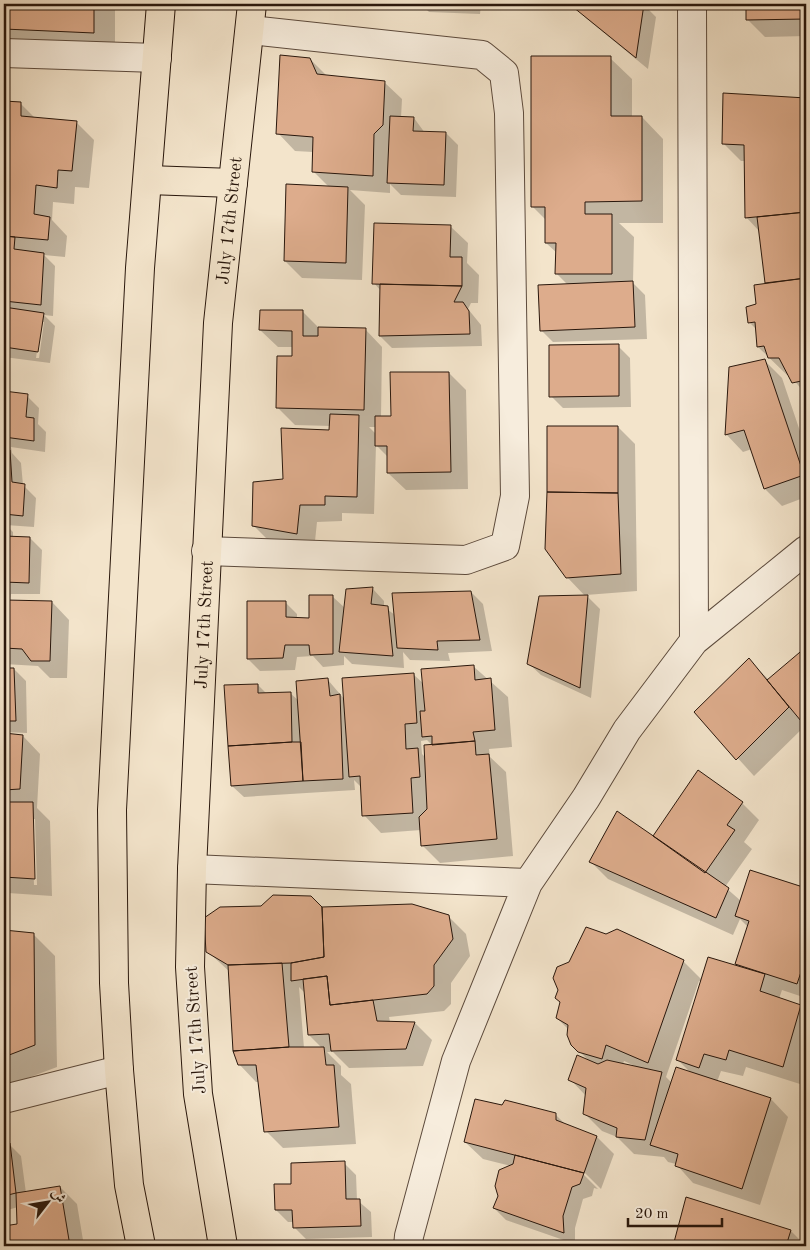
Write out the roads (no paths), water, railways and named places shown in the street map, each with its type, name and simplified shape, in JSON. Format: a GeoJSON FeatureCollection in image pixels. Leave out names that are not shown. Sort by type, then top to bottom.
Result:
{"type":"FeatureCollection","features":[{"type":"Feature","properties":{"kind":"main road"},"geometry":{"type":"LineString","coordinates":[[141,1246],[129,1185],[118,1070],[114,983],[112,810],[140,268],[162,4]]}},
{"type":"Feature","properties":{"kind":"main road","name":"July 17th Street"},"geometry":{"type":"LineString","coordinates":[[223,1246],[198,1094],[190,967],[192,869],[218,323],[251,17]]}},
{"type":"Feature","properties":{"kind":"main road"},"geometry":{"type":"LineString","coordinates":[[148,180],[233,183]]}},
{"type":"Feature","properties":{"kind":"street"},"geometry":{"type":"LineString","coordinates":[[692,4],[694,641]]}},
{"type":"Feature","properties":{"kind":"street"},"geometry":{"type":"LineString","coordinates":[[206,552],[466,560],[505,546],[516,496],[509,113],[504,73],[482,55],[251,17]]}},
{"type":"Feature","properties":{"kind":"street"},"geometry":{"type":"LineString","coordinates":[[4,53],[157,58]]}},
{"type":"Feature","properties":{"kind":"street"},"geometry":{"type":"LineString","coordinates":[[408,1246],[408,1236],[456,1061],[528,883],[586,798],[627,730],[694,641],[806,550]]}},
{"type":"Feature","properties":{"kind":"street"},"geometry":{"type":"LineString","coordinates":[[192,869],[528,883]]}},
{"type":"Feature","properties":{"kind":"street"},"geometry":{"type":"LineString","coordinates":[[4,1099],[118,1070]]}}]}
